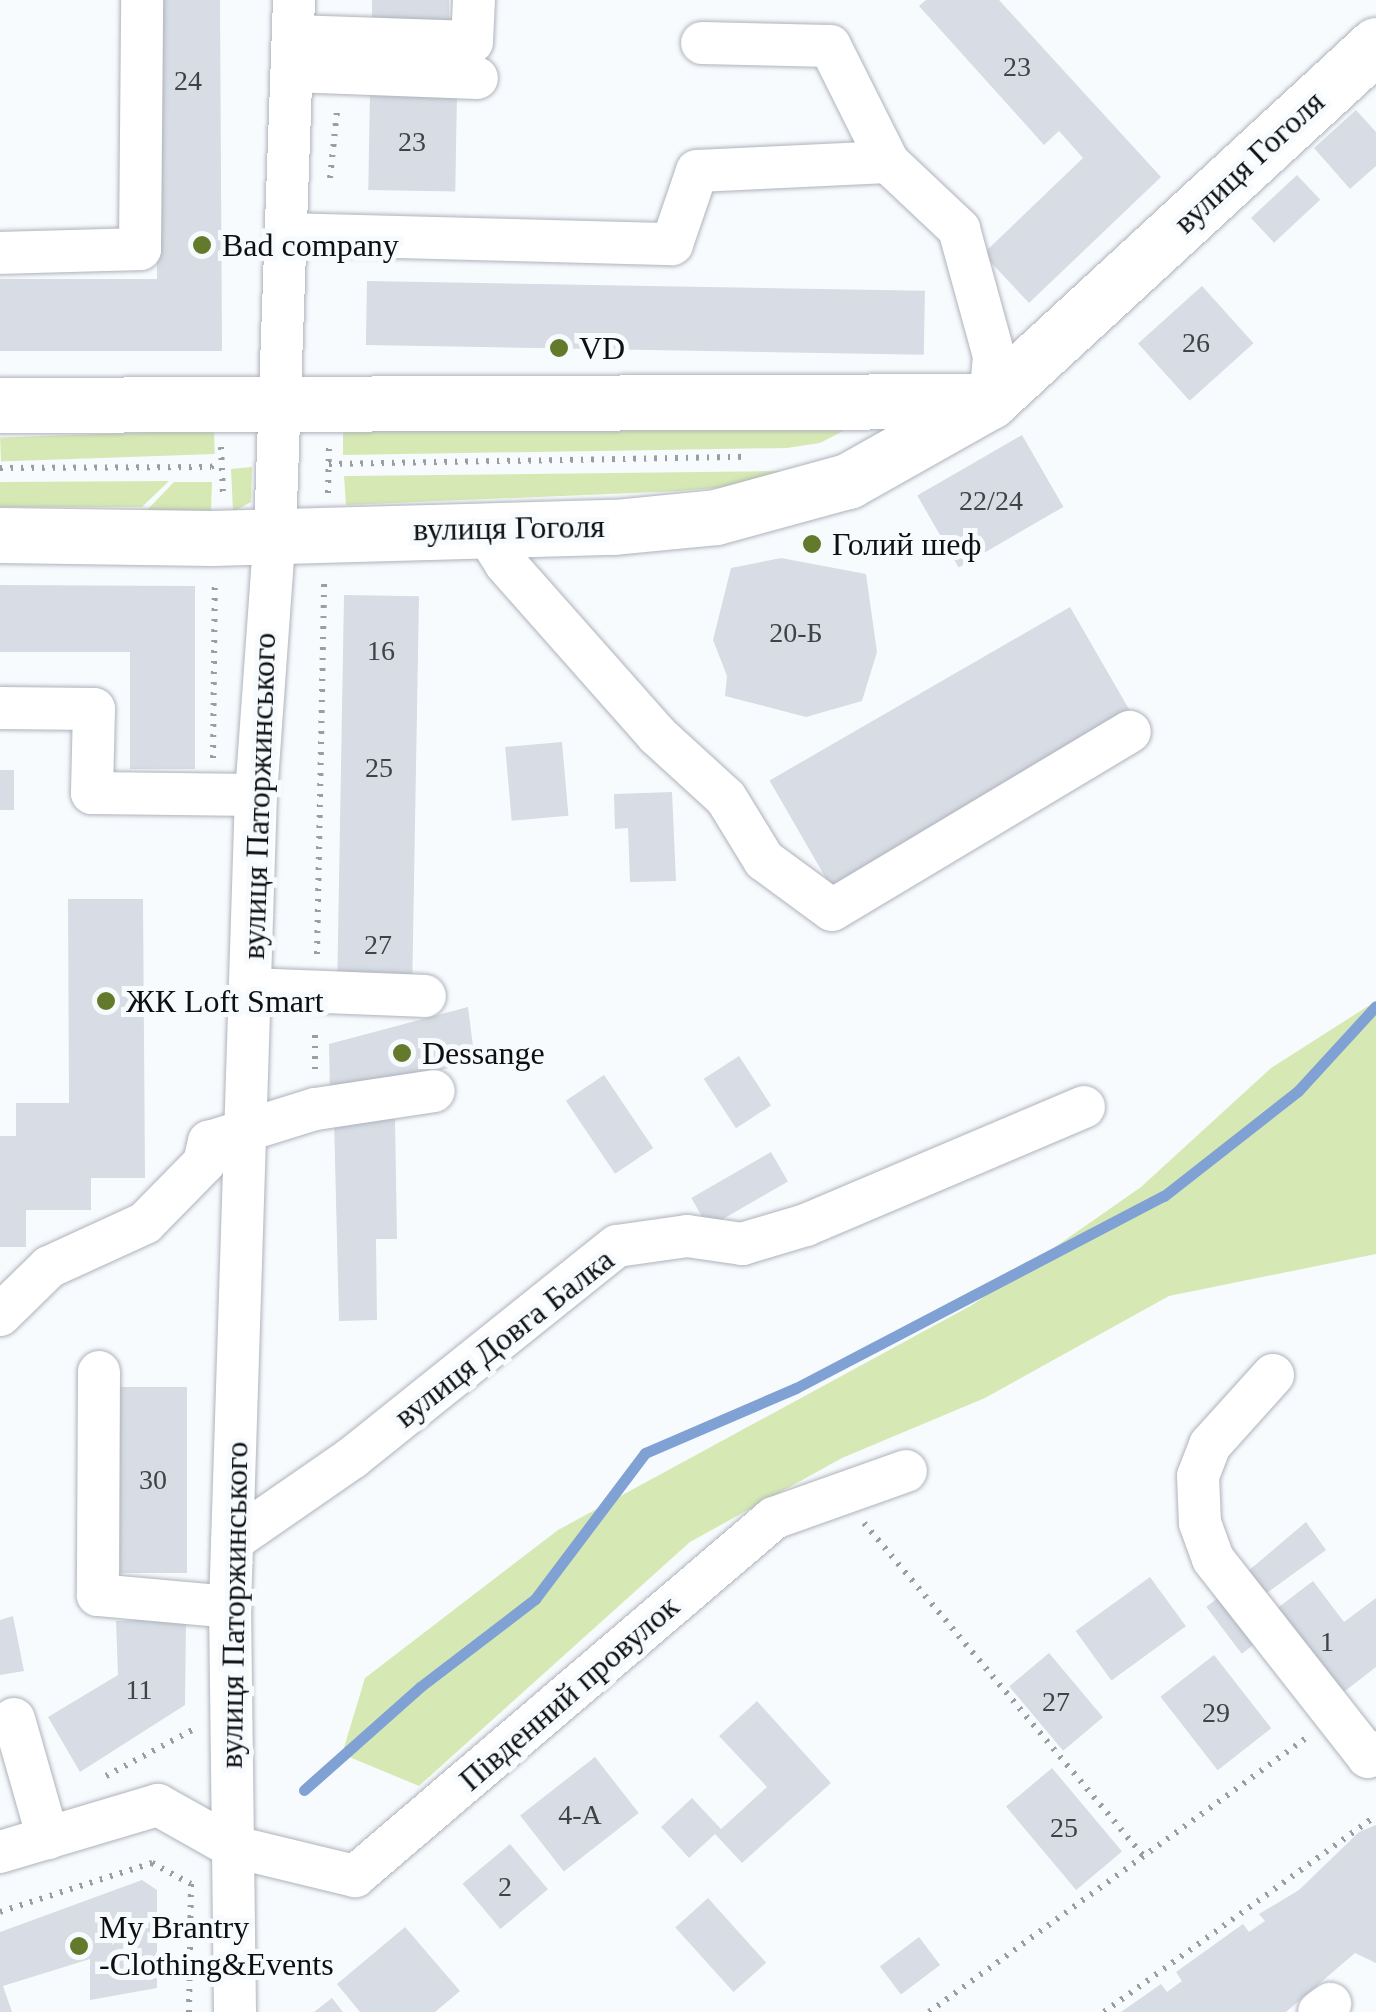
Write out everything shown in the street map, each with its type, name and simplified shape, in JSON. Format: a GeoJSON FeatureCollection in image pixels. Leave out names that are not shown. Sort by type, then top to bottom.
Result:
{"type":"FeatureCollection","features":[{"type":"Feature","properties":{"kind":"main road","name":"вулиця Гоголя"},"geometry":{"type":"LineString","coordinates":[[0,535],[484,530],[716,517],[807,496],[894,460],[990,401],[1376,45]]}},
{"type":"Feature","properties":{"kind":"main road"},"geometry":{"type":"LineString","coordinates":[[0,405],[990,401]]}},
{"type":"Feature","properties":{"kind":"street"},"geometry":{"type":"LineString","coordinates":[[0,253],[140,249],[142,0]]}},
{"type":"Feature","properties":{"kind":"street"},"geometry":{"type":"LineString","coordinates":[[293,36],[472,42],[474,0]]}},
{"type":"Feature","properties":{"kind":"street"},"geometry":{"type":"LineString","coordinates":[[293,36],[340,73],[477,78]]}},
{"type":"Feature","properties":{"kind":"street","name":"вулиця Паторжинського"},"geometry":{"type":"LineString","coordinates":[[235,2012],[230,1608],[256,795],[275,533],[278,406],[306,235],[293,36]]}},
{"type":"Feature","properties":{"kind":"street"},"geometry":{"type":"LineString","coordinates":[[702,43],[830,46],[888,162],[959,229],[994,356],[990,401]]}},
{"type":"Feature","properties":{"kind":"street"},"geometry":{"type":"LineString","coordinates":[[306,235],[672,244],[698,172],[888,162]]}},
{"type":"Feature","properties":{"kind":"street"},"geometry":{"type":"LineString","coordinates":[[484,530],[504,563],[657,735],[726,798],[764,860],[832,910],[1130,732]]}},
{"type":"Feature","properties":{"kind":"street"},"geometry":{"type":"LineString","coordinates":[[0,708],[94,709],[92,793],[256,795]]}},
{"type":"Feature","properties":{"kind":"street"},"geometry":{"type":"LineString","coordinates":[[251,989],[425,996]]}},
{"type":"Feature","properties":{"kind":"street"},"geometry":{"type":"LineString","coordinates":[[0,1315],[49,1267],[145,1223],[204,1163],[208,1142],[315,1110],[434,1091]]}},
{"type":"Feature","properties":{"kind":"street","name":"вулиця Довга Балка"},"geometry":{"type":"LineString","coordinates":[[232,1541],[352,1458],[617,1246],[687,1236],[742,1244],[806,1226],[1084,1107]]}},
{"type":"Feature","properties":{"kind":"street"},"geometry":{"type":"LineString","coordinates":[[99,1372],[98,1595],[230,1608]]}},
{"type":"Feature","properties":{"kind":"street"},"geometry":{"type":"LineString","coordinates":[[1273,1375],[1210,1445],[1198,1476],[1200,1522],[1213,1560],[1372,1754]]}},
{"type":"Feature","properties":{"kind":"street","name":"Південний провулок"},"geometry":{"type":"LineString","coordinates":[[231,1846],[355,1876],[774,1518],[906,1472]]}},
{"type":"Feature","properties":{"kind":"street"},"geometry":{"type":"LineString","coordinates":[[14,1719],[48,1838]]}},
{"type":"Feature","properties":{"kind":"street"},"geometry":{"type":"LineString","coordinates":[[0,1852],[158,1804],[231,1846]]}},
{"type":"Feature","properties":{"kind":"path"},"geometry":{"type":"LineString","coordinates":[[306,235],[340,73]]}},
{"type":"Feature","properties":{"kind":"path"},"geometry":{"type":"LineString","coordinates":[[223,430],[223,487]]}},
{"type":"Feature","properties":{"kind":"path"},"geometry":{"type":"LineString","coordinates":[[329,464],[746,457]]}},
{"type":"Feature","properties":{"kind":"path"},"geometry":{"type":"LineString","coordinates":[[0,468],[210,468],[220,462]]}},
{"type":"Feature","properties":{"kind":"path"},"geometry":{"type":"LineString","coordinates":[[317,994],[324,670]]}},
{"type":"Feature","properties":{"kind":"path"},"geometry":{"type":"LineString","coordinates":[[840,1494],[1144,1855]]}},
{"type":"Feature","properties":{"kind":"path"},"geometry":{"type":"LineString","coordinates":[[929,2012],[1340,1714]]}},
{"type":"Feature","properties":{"kind":"path"},"geometry":{"type":"LineString","coordinates":[[1104,2012],[1376,1816]]}},
{"type":"Feature","properties":{"kind":"path"},"geometry":{"type":"LineString","coordinates":[[0,1912],[152,1864],[191,1884],[188,2012]]}},
{"type":"Feature","properties":{"kind":"green space"},"geometry":{"type":"Polygon","coordinates":[[[851,427],[820,443],[787,448],[343,455],[343,430],[851,427]]]}},
{"type":"Feature","properties":{"kind":"green space"},"geometry":{"type":"Polygon","coordinates":[[[214,430],[215,454],[1,461],[0,437],[214,430]]]}},
{"type":"Feature","properties":{"kind":"green space"},"geometry":{"type":"Polygon","coordinates":[[[252,467],[251,502],[233,512],[231,469],[252,467]]]}},
{"type":"Feature","properties":{"kind":"green space"},"geometry":{"type":"Polygon","coordinates":[[[795,471],[740,486],[679,491],[346,505],[344,476],[795,471]]]}},
{"type":"Feature","properties":{"kind":"green space"},"geometry":{"type":"Polygon","coordinates":[[[169,481],[142,507],[0,507],[0,482],[169,481]]]}},
{"type":"Feature","properties":{"kind":"green space"},"geometry":{"type":"Polygon","coordinates":[[[174,482],[212,482],[211,512],[147,510],[174,482]]]}},
{"type":"Feature","properties":{"kind":"green space"},"geometry":{"type":"Polygon","coordinates":[[[1376,1001],[1376,1254],[1169,1296],[985,1398],[842,1458],[690,1542],[419,1786],[342,1754],[365,1678],[558,1530],[972,1305],[1141,1187],[1271,1068],[1376,1001]]]}},
{"type":"Feature","properties":{"kind":"building"},"geometry":{"type":"Polygon","coordinates":[[[155,0],[220,0],[222,351],[0,351],[0,279],[157,279],[155,0]]]}},
{"type":"Feature","properties":{"kind":"building"},"geometry":{"type":"Polygon","coordinates":[[[372,0],[449,0],[449,23],[372,23],[372,0]]]}},
{"type":"Feature","properties":{"kind":"building"},"geometry":{"type":"Polygon","coordinates":[[[926,0],[999,0],[1161,177],[1029,303],[983,254],[1083,158],[1059,131],[1044,145],[919,6],[926,0]]]}},
{"type":"Feature","properties":{"kind":"building"},"geometry":{"type":"Polygon","coordinates":[[[370,91],[457,93],[455,192],[368,190],[370,91]]]}},
{"type":"Feature","properties":{"kind":"building"},"geometry":{"type":"Polygon","coordinates":[[[1356,110],[1376,132],[1376,166],[1350,189],[1314,148],[1356,110]]]}},
{"type":"Feature","properties":{"kind":"building"},"geometry":{"type":"Polygon","coordinates":[[[1297,175],[1320,200],[1274,243],[1251,218],[1297,175]]]}},
{"type":"Feature","properties":{"kind":"building"},"geometry":{"type":"Polygon","coordinates":[[[367,281],[925,291],[924,355],[366,345],[367,281]]]}},
{"type":"Feature","properties":{"kind":"building"},"geometry":{"type":"Polygon","coordinates":[[[1202,286],[1254,343],[1190,401],[1138,344],[1202,286]]]}},
{"type":"Feature","properties":{"kind":"building"},"geometry":{"type":"Polygon","coordinates":[[[1022,435],[1064,507],[959,567],[917,496],[1022,435]]]}},
{"type":"Feature","properties":{"kind":"building"},"geometry":{"type":"Polygon","coordinates":[[[781,558],[866,574],[877,652],[862,701],[806,717],[725,696],[727,676],[713,640],[731,568],[781,558]]]}},
{"type":"Feature","properties":{"kind":"building"},"geometry":{"type":"Polygon","coordinates":[[[0,585],[195,586],[195,769],[130,769],[130,652],[0,652],[0,585]]]}},
{"type":"Feature","properties":{"kind":"building"},"geometry":{"type":"Polygon","coordinates":[[[344,595],[419,596],[412,988],[337,987],[344,595]]]}},
{"type":"Feature","properties":{"kind":"building"},"geometry":{"type":"Polygon","coordinates":[[[1070,607],[1132,715],[832,889],[769,780],[1070,607]]]}},
{"type":"Feature","properties":{"kind":"building"},"geometry":{"type":"Polygon","coordinates":[[[562,742],[568,816],[512,821],[505,747],[562,742]]]}},
{"type":"Feature","properties":{"kind":"building"},"geometry":{"type":"Polygon","coordinates":[[[0,770],[14,770],[14,810],[0,810],[0,770]]]}},
{"type":"Feature","properties":{"kind":"building"},"geometry":{"type":"Polygon","coordinates":[[[672,792],[676,881],[630,882],[628,828],[615,829],[614,794],[672,792]]]}},
{"type":"Feature","properties":{"kind":"building","name":"ЖК Loft Smart"},"geometry":{"type":"Polygon","coordinates":[[[68,899],[143,899],[145,1178],[91,1178],[91,1210],[26,1210],[26,1247],[0,1247],[0,1136],[16,1136],[16,1103],[69,1103],[68,899]]]}},
{"type":"Feature","properties":{"kind":"building","name":"Dessange"},"geometry":{"type":"Polygon","coordinates":[[[468,1007],[475,1062],[330,1096],[329,1044],[468,1007]]]}},
{"type":"Feature","properties":{"kind":"building"},"geometry":{"type":"Polygon","coordinates":[[[739,1056],[771,1105],[736,1128],[704,1079],[739,1056]]]}},
{"type":"Feature","properties":{"kind":"building"},"geometry":{"type":"Polygon","coordinates":[[[604,1075],[653,1148],[615,1174],[566,1101],[604,1075]]]}},
{"type":"Feature","properties":{"kind":"building"},"geometry":{"type":"Polygon","coordinates":[[[395,1118],[397,1239],[376,1239],[377,1320],[339,1321],[334,1119],[395,1118]]]}},
{"type":"Feature","properties":{"kind":"building"},"geometry":{"type":"Polygon","coordinates":[[[771,1152],[788,1181],[708,1227],[691,1198],[771,1152]]]}},
{"type":"Feature","properties":{"kind":"building"},"geometry":{"type":"Polygon","coordinates":[[[120,1387],[187,1387],[187,1573],[120,1573],[120,1387]]]}},
{"type":"Feature","properties":{"kind":"building"},"geometry":{"type":"Polygon","coordinates":[[[1306,1522],[1326,1550],[1264,1595],[1247,1572],[1306,1522]]]}},
{"type":"Feature","properties":{"kind":"building"},"geometry":{"type":"Polygon","coordinates":[[[1150,1577],[1186,1626],[1111,1680],[1076,1631],[1150,1577]]]}},
{"type":"Feature","properties":{"kind":"building"},"geometry":{"type":"Polygon","coordinates":[[[1313,1581],[1344,1622],[1376,1598],[1376,1667],[1336,1698],[1271,1613],[1313,1581]]]}},
{"type":"Feature","properties":{"kind":"building"},"geometry":{"type":"Polygon","coordinates":[[[1227,1591],[1263,1638],[1242,1654],[1206,1607],[1227,1591]]]}},
{"type":"Feature","properties":{"kind":"building"},"geometry":{"type":"Polygon","coordinates":[[[13,1616],[24,1671],[0,1675],[0,1620],[13,1616]]]}},
{"type":"Feature","properties":{"kind":"building"},"geometry":{"type":"Polygon","coordinates":[[[186,1618],[185,1705],[80,1772],[48,1717],[118,1675],[116,1621],[186,1618]]]}},
{"type":"Feature","properties":{"kind":"building"},"geometry":{"type":"Polygon","coordinates":[[[1049,1653],[1103,1717],[1063,1751],[1009,1686],[1049,1653]]]}},
{"type":"Feature","properties":{"kind":"building"},"geometry":{"type":"Polygon","coordinates":[[[1214,1655],[1271,1728],[1218,1770],[1160,1697],[1214,1655]]]}},
{"type":"Feature","properties":{"kind":"building"},"geometry":{"type":"Polygon","coordinates":[[[757,1701],[831,1783],[742,1863],[715,1834],[689,1858],[661,1827],[692,1798],[721,1829],[767,1787],[719,1736],[757,1701]]]}},
{"type":"Feature","properties":{"kind":"building"},"geometry":{"type":"Polygon","coordinates":[[[595,1757],[639,1813],[564,1871],[520,1815],[595,1757]]]}},
{"type":"Feature","properties":{"kind":"building"},"geometry":{"type":"Polygon","coordinates":[[[1052,1768],[1122,1851],[1076,1890],[1006,1807],[1052,1768]]]}},
{"type":"Feature","properties":{"kind":"building"},"geometry":{"type":"Polygon","coordinates":[[[1376,1825],[1376,1963],[1355,1953],[1286,2012],[1121,2012],[1161,1984],[1167,1992],[1182,1981],[1176,1972],[1243,1924],[1249,1932],[1265,1921],[1259,1914],[1299,1890],[1359,1832],[1376,1825]]]}},
{"type":"Feature","properties":{"kind":"building"},"geometry":{"type":"Polygon","coordinates":[[[510,1844],[548,1889],[500,1929],[463,1884],[510,1844]]]}},
{"type":"Feature","properties":{"kind":"building","name":"My Brantry -Clothing&Events"},"geometry":{"type":"Polygon","coordinates":[[[142,1880],[157,1890],[157,1988],[90,2000],[90,1959],[3,1986],[12,2012],[0,2012],[0,1932],[142,1880]]]}},
{"type":"Feature","properties":{"kind":"building"},"geometry":{"type":"Polygon","coordinates":[[[708,1898],[766,1963],[734,1992],[675,1927],[708,1898]]]}},
{"type":"Feature","properties":{"kind":"building"},"geometry":{"type":"Polygon","coordinates":[[[405,1927],[460,1991],[435,2012],[360,2012],[337,1984],[405,1927]]]}},
{"type":"Feature","properties":{"kind":"building"},"geometry":{"type":"Polygon","coordinates":[[[919,1937],[940,1965],[901,1994],[880,1966],[919,1937]]]}},
{"type":"Feature","properties":{"kind":"building"},"geometry":{"type":"Polygon","coordinates":[[[332,1998],[343,2012],[314,2012],[332,1998]]]}},
{"type":"Feature","properties":{"kind":"waterway"},"geometry":{"type":"LineString","coordinates":[[304,1790],[420,1687],[535,1599],[645,1453],[796,1388],[1164,1196],[1298,1091],[1376,1006]]}},
{"type":"Feature","properties":{"kind":"place","name":"Bad company"},"geometry":{"type":"Point","coordinates":[202,245]}},
{"type":"Feature","properties":{"kind":"place","name":"VD"},"geometry":{"type":"Point","coordinates":[559,348]}},
{"type":"Feature","properties":{"kind":"place","name":"Голий шеф"},"geometry":{"type":"Point","coordinates":[812,544]}},
{"type":"Feature","properties":{"kind":"place","name":"ЖК Loft Smart"},"geometry":{"type":"Point","coordinates":[106,1001]}},
{"type":"Feature","properties":{"kind":"place","name":"Dessange"},"geometry":{"type":"Point","coordinates":[402,1053]}},
{"type":"Feature","properties":{"kind":"place","name":"My Brantry -Clothing&Events"},"geometry":{"type":"Point","coordinates":[79,1946]}}]}
